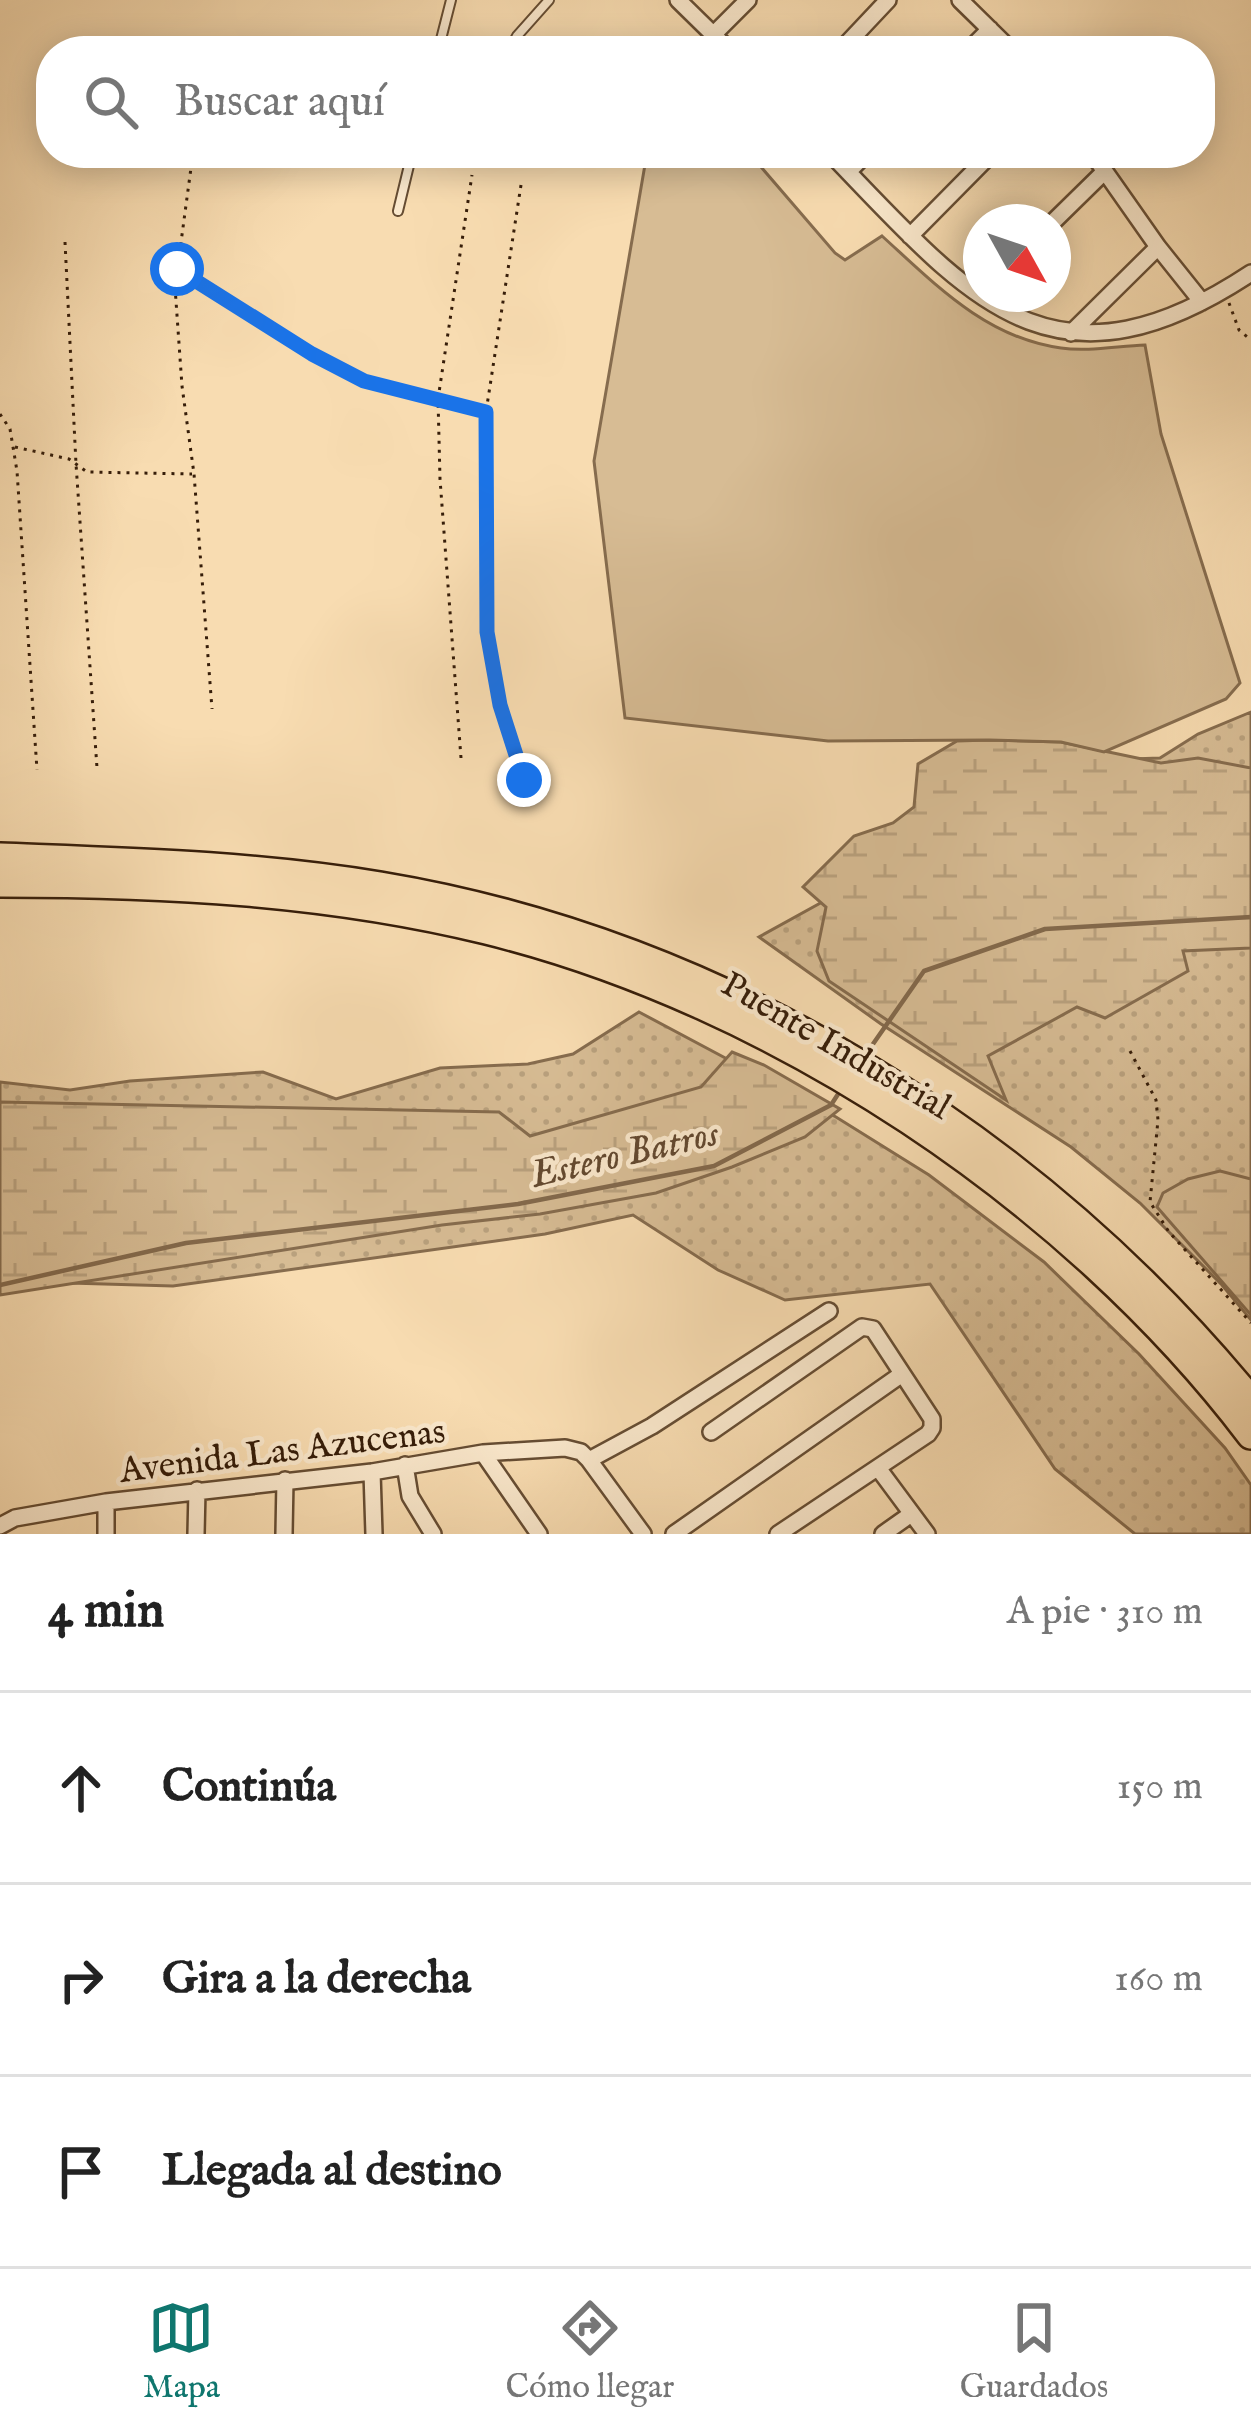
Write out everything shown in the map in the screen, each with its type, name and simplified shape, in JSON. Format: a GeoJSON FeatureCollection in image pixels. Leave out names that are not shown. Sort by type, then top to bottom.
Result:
{"type":"FeatureCollection","features":[{"type":"Feature","properties":{"kind":"highway","name":"Puente Industrial"},"geometry":{"type":"LineString","coordinates":[[0,857],[153,863],[381,886],[490,921],[696,1004],[782,1045],[884,1106],[1006,1191],[1108,1276],[1179,1348],[1251,1435]]}},
{"type":"Feature","properties":{"kind":"highway","name":"Puente Industrial"},"geometry":{"type":"LineString","coordinates":[[0,883],[149,885],[271,894],[490,921],[619,950],[726,994],[820,1041],[926,1106],[1025,1177],[1173,1312],[1251,1401]]}},
{"type":"Feature","properties":{"kind":"street"},"geometry":{"type":"LineString","coordinates":[[678,0],[714,34],[748,0]]}},
{"type":"Feature","properties":{"kind":"street"},"geometry":{"type":"LineString","coordinates":[[854,36],[888,0]]}},
{"type":"Feature","properties":{"kind":"street"},"geometry":{"type":"LineString","coordinates":[[961,0],[997,36]]}},
{"type":"Feature","properties":{"kind":"street"},"geometry":{"type":"LineString","coordinates":[[983,36],[990,29]]}},
{"type":"Feature","properties":{"kind":"street"},"geometry":{"type":"LineString","coordinates":[[844,168],[910,236],[963,280]]}},
{"type":"Feature","properties":{"kind":"street"},"geometry":{"type":"LineString","coordinates":[[848,172],[852,168]]}},
{"type":"Feature","properties":{"kind":"street"},"geometry":{"type":"LineString","coordinates":[[910,236],[977,168]]}},
{"type":"Feature","properties":{"kind":"street"},"geometry":{"type":"LineString","coordinates":[[1101,168],[1202,302]]}},
{"type":"Feature","properties":{"kind":"street"},"geometry":{"type":"LineString","coordinates":[[1071,204],[1104,172]]}},
{"type":"Feature","properties":{"kind":"street"},"geometry":{"type":"LineString","coordinates":[[1071,333],[1158,247]]}},
{"type":"Feature","properties":{"kind":"street"},"geometry":{"type":"LineString","coordinates":[[1008,312],[1053,331],[1116,331],[1202,302],[1251,273]]}},
{"type":"Feature","properties":{"kind":"street"},"geometry":{"type":"LineString","coordinates":[[643,1534],[590,1460],[652,1426],[829,1311]]}},
{"type":"Feature","properties":{"kind":"street"},"geometry":{"type":"LineString","coordinates":[[711,1432],[862,1327],[873,1329],[932,1419],[932,1428],[778,1534]]}},
{"type":"Feature","properties":{"kind":"street"},"geometry":{"type":"LineString","coordinates":[[674,1534],[902,1374]]}},
{"type":"Feature","properties":{"kind":"street","name":"Avenida Las Azucenas"},"geometry":{"type":"LineString","coordinates":[[10,1526],[106,1502],[373,1472],[483,1453],[574,1449],[590,1460]]}},
{"type":"Feature","properties":{"kind":"street"},"geometry":{"type":"LineString","coordinates":[[483,1453],[539,1534]]}},
{"type":"Feature","properties":{"kind":"street"},"geometry":{"type":"LineString","coordinates":[[405,1465],[410,1496],[433,1534]]}},
{"type":"Feature","properties":{"kind":"street"},"geometry":{"type":"LineString","coordinates":[[878,1468],[927,1534]]}},
{"type":"Feature","properties":{"kind":"street"},"geometry":{"type":"LineString","coordinates":[[373,1472],[374,1534]]}},
{"type":"Feature","properties":{"kind":"street"},"geometry":{"type":"LineString","coordinates":[[284,1534],[285,1480]]}},
{"type":"Feature","properties":{"kind":"street"},"geometry":{"type":"LineString","coordinates":[[196,1534],[197,1490]]}},
{"type":"Feature","properties":{"kind":"street"},"geometry":{"type":"LineString","coordinates":[[106,1502],[106,1534]]}},
{"type":"Feature","properties":{"kind":"street"},"geometry":{"type":"LineString","coordinates":[[883,1534],[907,1517]]}},
{"type":"Feature","properties":{"kind":"lane"},"geometry":{"type":"LineString","coordinates":[[442,36],[451,0]]}},
{"type":"Feature","properties":{"kind":"lane"},"geometry":{"type":"LineString","coordinates":[[517,36],[548,0]]}},
{"type":"Feature","properties":{"kind":"lane"},"geometry":{"type":"LineString","coordinates":[[398,211],[408,168]]}},
{"type":"Feature","properties":{"kind":"path"},"geometry":{"type":"LineString","coordinates":[[191,168],[175,287],[212,709]]}},
{"type":"Feature","properties":{"kind":"path"},"geometry":{"type":"LineString","coordinates":[[461,758],[441,503],[438,399],[473,168]]}},
{"type":"Feature","properties":{"kind":"path"},"geometry":{"type":"LineString","coordinates":[[520,184],[486,412],[487,632],[500,705],[524,780]]}},
{"type":"Feature","properties":{"kind":"path"},"geometry":{"type":"LineString","coordinates":[[65,242],[97,768]]}},
{"type":"Feature","properties":{"kind":"path"},"geometry":{"type":"LineString","coordinates":[[177,269],[364,381],[486,412]]}},
{"type":"Feature","properties":{"kind":"path"},"geometry":{"type":"LineString","coordinates":[[1224,290],[1239,330],[1251,340]]}},
{"type":"Feature","properties":{"kind":"path"},"geometry":{"type":"LineString","coordinates":[[0,414],[10,429],[13,447],[37,770]]}},
{"type":"Feature","properties":{"kind":"path"},"geometry":{"type":"LineString","coordinates":[[13,447],[69,459],[87,472],[194,474]]}},
{"type":"Feature","properties":{"kind":"path"},"geometry":{"type":"LineString","coordinates":[[1130,1051],[1156,1100],[1150,1202],[1169,1232],[1251,1323]]}},
{"type":"Feature","properties":{"kind":"green space"},"geometry":{"type":"Polygon","coordinates":[[[644,168],[762,168],[845,260],[882,236],[963,306],[963,312],[972,312],[1009,333],[1071,349],[1145,345],[1161,434],[1240,683],[1226,699],[1104,752],[1061,742],[828,741],[625,718],[594,461],[644,168]]]}},
{"type":"Feature","properties":{"kind":"green space"},"geometry":{"type":"Polygon","coordinates":[[[1251,712],[1251,1320],[1140,1203],[1071,1147],[881,1024],[759,937],[824,901],[985,764],[1160,758],[1198,734],[1251,712]]]}},
{"type":"Feature","properties":{"kind":"green space"},"geometry":{"type":"Polygon","coordinates":[[[957,741],[1061,742],[1161,763],[1198,758],[1251,768],[1251,948],[1183,951],[1188,971],[1105,1018],[1077,1007],[988,1056],[1006,1100],[829,981],[817,951],[826,907],[803,887],[854,836],[893,823],[914,807],[918,764],[957,741]]]}},
{"type":"Feature","properties":{"kind":"green space"},"geometry":{"type":"Polygon","coordinates":[[[639,1012],[836,1117],[929,1175],[1044,1262],[1139,1354],[1225,1448],[1251,1485],[1251,1534],[1135,1534],[1055,1469],[930,1284],[785,1300],[718,1270],[633,1215],[545,1234],[173,1286],[0,1281],[0,1082],[70,1090],[263,1072],[336,1099],[440,1068],[528,1064],[573,1054],[639,1012]]]}},
{"type":"Feature","properties":{"kind":"green space"},"geometry":{"type":"Polygon","coordinates":[[[732,1052],[840,1109],[805,1137],[656,1193],[0,1295],[0,1102],[499,1112],[530,1136],[701,1087],[732,1052]]]}},
{"type":"Feature","properties":{"kind":"green space"},"geometry":{"type":"Polygon","coordinates":[[[1220,1171],[1251,1179],[1251,1315],[1157,1207],[1163,1193],[1188,1179],[1220,1171]]]}},
{"type":"Feature","properties":{"kind":"waterway","name":"Estero Batros"},"geometry":{"type":"LineString","coordinates":[[866,1054],[924,971],[1045,929],[1251,917]]}},
{"type":"Feature","properties":{"kind":"waterway","name":"Estero Batros"},"geometry":{"type":"LineString","coordinates":[[0,1285],[186,1243],[518,1204],[714,1166],[831,1105],[842,1088]]}},
{"type":"Feature","properties":{"kind":"route"},"geometry":{"type":"LineString","coordinates":[[177,269],[364,381],[486,412],[487,632],[500,705],[524,780]]}}]}
